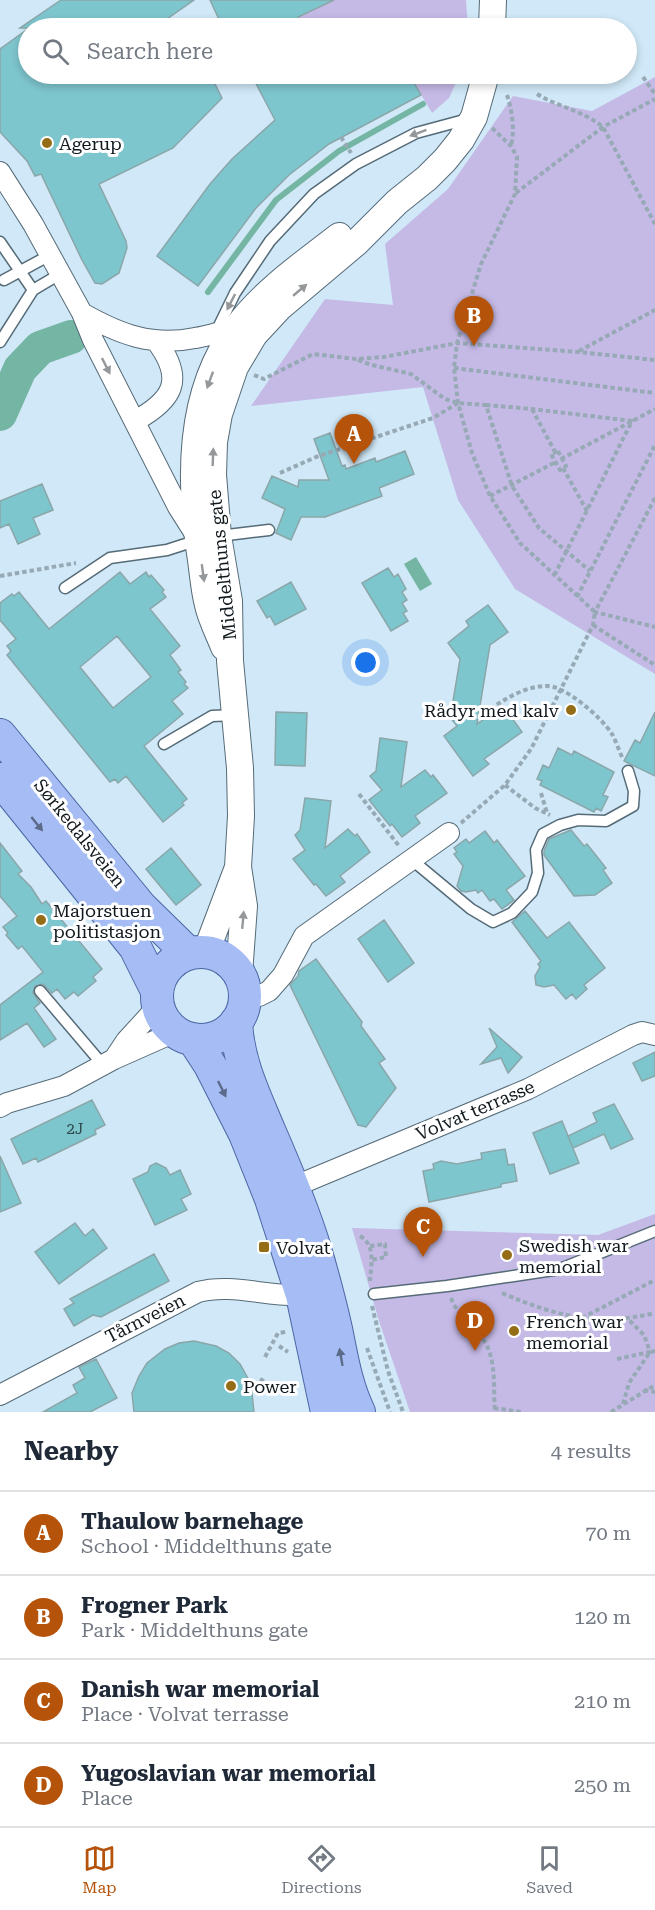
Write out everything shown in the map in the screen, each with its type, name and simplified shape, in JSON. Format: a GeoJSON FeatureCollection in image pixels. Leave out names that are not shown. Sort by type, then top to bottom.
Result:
{"type":"FeatureCollection","features":[{"type":"Feature","properties":{"kind":"main road","name":"Sørkedalsveien"},"geometry":{"type":"LineString","coordinates":[[0,735],[141,907],[197,952]]}},
{"type":"Feature","properties":{"kind":"main road","name":"Sørkedalsveien"},"geometry":{"type":"LineString","coordinates":[[0,779],[130,939],[143,962],[157,998]]}},
{"type":"Feature","properties":{"kind":"main road"},"geometry":{"type":"LineString","coordinates":[[327,1412],[302,1295],[271,1199],[244,1134],[210,1065],[184,1035],[167,1024],[157,998],[160,979],[167,967],[177,958],[197,952],[219,956],[231,963],[240,997],[238,1050],[248,1083],[293,1187],[319,1261],[344,1371],[359,1412]]}},
{"type":"Feature","properties":{"kind":"main road"},"geometry":{"type":"LineString","coordinates":[[184,1035],[209,1039],[224,1033],[240,997]]}},
{"type":"Feature","properties":{"kind":"street"},"geometry":{"type":"LineString","coordinates":[[492,18],[493,0]]}},
{"type":"Feature","properties":{"kind":"street","name":"Middelthuns gate"},"geometry":{"type":"LineString","coordinates":[[208,538],[193,472],[199,416],[226,330],[344,232],[396,202],[427,178],[461,140],[474,117],[483,84]]}},
{"type":"Feature","properties":{"kind":"street"},"geometry":{"type":"LineString","coordinates":[[1,174],[33,224],[82,313],[93,340],[178,507],[208,538]]}},
{"type":"Feature","properties":{"kind":"street","name":"Middelthuns gate"},"geometry":{"type":"LineString","coordinates":[[238,867],[241,816],[236,715],[230,661],[208,606],[208,538],[214,442],[219,414],[235,367],[254,336],[280,307],[356,243],[396,202]]}},
{"type":"Feature","properties":{"kind":"street"},"geometry":{"type":"LineString","coordinates":[[82,313],[107,327],[137,338],[157,342],[194,339],[226,330]]}},
{"type":"Feature","properties":{"kind":"street"},"geometry":{"type":"LineString","coordinates":[[135,421],[154,411],[168,395],[172,385],[172,370],[168,357],[157,342]]}},
{"type":"Feature","properties":{"kind":"street"},"geometry":{"type":"LineString","coordinates":[[238,867],[244,906],[240,997],[260,996],[269,991],[283,975],[304,936],[449,833]]}},
{"type":"Feature","properties":{"kind":"street"},"geometry":{"type":"LineString","coordinates":[[197,952],[238,867]]}},
{"type":"Feature","properties":{"kind":"street"},"geometry":{"type":"LineString","coordinates":[[108,1062],[157,998]]}},
{"type":"Feature","properties":{"kind":"street","name":"Volvat terrasse"},"geometry":{"type":"LineString","coordinates":[[293,1187],[528,1089],[633,1035],[642,1032],[655,1035]]}},
{"type":"Feature","properties":{"kind":"street"},"geometry":{"type":"LineString","coordinates":[[0,1107],[6,1103],[64,1086],[108,1062],[184,1035]]}},
{"type":"Feature","properties":{"kind":"street","name":"Tårnveien"},"geometry":{"type":"LineString","coordinates":[[0,1395],[198,1292],[224,1288],[278,1295],[302,1295]]}},
{"type":"Feature","properties":{"kind":"lane"},"geometry":{"type":"LineString","coordinates":[[226,330],[235,293],[270,241],[314,194],[356,164],[416,133],[474,117]]}},
{"type":"Feature","properties":{"kind":"lane"},"geometry":{"type":"LineString","coordinates":[[0,242],[33,290]]}},
{"type":"Feature","properties":{"kind":"lane"},"geometry":{"type":"LineString","coordinates":[[4,280],[50,255]]}},
{"type":"Feature","properties":{"kind":"lane"},"geometry":{"type":"LineString","coordinates":[[0,342],[33,290],[60,274]]}},
{"type":"Feature","properties":{"kind":"lane"},"geometry":{"type":"LineString","coordinates":[[65,588],[110,558],[167,550],[208,538],[268,530]]}},
{"type":"Feature","properties":{"kind":"lane"},"geometry":{"type":"LineString","coordinates":[[164,744],[212,716],[236,715]]}},
{"type":"Feature","properties":{"kind":"lane"},"geometry":{"type":"LineString","coordinates":[[411,861],[471,909],[493,922],[512,914],[532,892],[538,873],[536,850],[543,834],[578,820],[606,821],[633,806],[634,791],[628,771]]}},
{"type":"Feature","properties":{"kind":"lane"},"geometry":{"type":"LineString","coordinates":[[40,991],[108,1062]]}},
{"type":"Feature","properties":{"kind":"lane"},"geometry":{"type":"LineString","coordinates":[[371,1291],[447,1286],[560,1269],[655,1231]]}},
{"type":"Feature","properties":{"kind":"path"},"geometry":{"type":"LineString","coordinates":[[643,77],[655,94]]}},
{"type":"Feature","properties":{"kind":"path"},"geometry":{"type":"LineString","coordinates":[[537,94],[593,119],[603,127],[655,224]]}},
{"type":"Feature","properties":{"kind":"path"},"geometry":{"type":"LineString","coordinates":[[507,95],[513,140],[511,146]]}},
{"type":"Feature","properties":{"kind":"path"},"geometry":{"type":"LineString","coordinates":[[515,194],[603,127],[655,99]]}},
{"type":"Feature","properties":{"kind":"path"},"geometry":{"type":"LineString","coordinates":[[474,117],[493,128],[511,146],[516,157],[515,194],[481,264],[457,343],[454,368],[458,403],[472,453],[490,496],[520,543],[554,576],[595,612],[655,627]]}},
{"type":"Feature","properties":{"kind":"path"},"geometry":{"type":"LineString","coordinates":[[341,137],[354,159]]}},
{"type":"Feature","properties":{"kind":"path"},"geometry":{"type":"LineString","coordinates":[[579,352],[655,310]]}},
{"type":"Feature","properties":{"kind":"path"},"geometry":{"type":"LineString","coordinates":[[258,376],[264,379],[313,354],[356,359],[384,357],[457,343],[655,360]]}},
{"type":"Feature","properties":{"kind":"path"},"geometry":{"type":"LineString","coordinates":[[356,359],[411,374],[445,399],[458,403],[632,421]]}},
{"type":"Feature","properties":{"kind":"path"},"geometry":{"type":"LineString","coordinates":[[454,368],[655,393]]}},
{"type":"Feature","properties":{"kind":"path"},"geometry":{"type":"LineString","coordinates":[[280,474],[315,457],[433,418],[458,403]]}},
{"type":"Feature","properties":{"kind":"path"},"geometry":{"type":"LineString","coordinates":[[486,405],[512,486],[539,528],[590,571]]}},
{"type":"Feature","properties":{"kind":"path"},"geometry":{"type":"LineString","coordinates":[[532,409],[555,452],[558,451],[566,466],[563,468]]}},
{"type":"Feature","properties":{"kind":"path"},"geometry":{"type":"LineString","coordinates":[[562,459],[655,409]]}},
{"type":"Feature","properties":{"kind":"path"},"geometry":{"type":"LineString","coordinates":[[554,576],[632,421]]}},
{"type":"Feature","properties":{"kind":"path"},"geometry":{"type":"LineString","coordinates":[[577,597],[655,445]]}},
{"type":"Feature","properties":{"kind":"path"},"geometry":{"type":"LineString","coordinates":[[555,452],[551,454],[560,470],[563,468]]}},
{"type":"Feature","properties":{"kind":"path"},"geometry":{"type":"LineString","coordinates":[[490,496],[556,462]]}},
{"type":"Feature","properties":{"kind":"path"},"geometry":{"type":"LineString","coordinates":[[563,468],[588,511]]}},
{"type":"Feature","properties":{"kind":"path"},"geometry":{"type":"LineString","coordinates":[[449,833],[505,785],[531,749],[593,626],[595,612],[655,498]]}},
{"type":"Feature","properties":{"kind":"path"},"geometry":{"type":"LineString","coordinates":[[0,576],[110,558]]}},
{"type":"Feature","properties":{"kind":"path"},"geometry":{"type":"LineString","coordinates":[[593,626],[655,665]]}},
{"type":"Feature","properties":{"kind":"path"},"geometry":{"type":"LineString","coordinates":[[478,717],[518,692],[555,686],[583,705],[612,734],[628,771]]}},
{"type":"Feature","properties":{"kind":"path"},"geometry":{"type":"LineString","coordinates":[[505,785],[535,808],[567,824]]}},
{"type":"Feature","properties":{"kind":"path"},"geometry":{"type":"LineString","coordinates":[[541,793],[547,813],[542,823],[548,832]]}},
{"type":"Feature","properties":{"kind":"path"},"geometry":{"type":"LineString","coordinates":[[359,794],[411,861]]}},
{"type":"Feature","properties":{"kind":"path"},"geometry":{"type":"LineString","coordinates":[[360,1236],[368,1241],[372,1253],[371,1291],[388,1371],[403,1412]]}},
{"type":"Feature","properties":{"kind":"path"},"geometry":{"type":"LineString","coordinates":[[370,1246],[385,1244],[386,1257],[371,1260]]}},
{"type":"Feature","properties":{"kind":"path"},"geometry":{"type":"LineString","coordinates":[[372,1253],[378,1251]]}},
{"type":"Feature","properties":{"kind":"path"},"geometry":{"type":"LineString","coordinates":[[582,1318],[655,1280]]}},
{"type":"Feature","properties":{"kind":"path"},"geometry":{"type":"LineString","coordinates":[[475,1282],[537,1308],[582,1318],[605,1321],[629,1320],[655,1313]]}},
{"type":"Feature","properties":{"kind":"path"},"geometry":{"type":"LineString","coordinates":[[447,1286],[455,1308],[484,1340],[492,1359],[495,1410],[521,1412]]}},
{"type":"Feature","properties":{"kind":"path"},"geometry":{"type":"LineString","coordinates":[[629,1320],[644,1335],[652,1351]]}},
{"type":"Feature","properties":{"kind":"path"},"geometry":{"type":"LineString","coordinates":[[265,1357],[278,1333],[293,1330]]}},
{"type":"Feature","properties":{"kind":"path"},"geometry":{"type":"LineString","coordinates":[[364,1338],[390,1412]]}},
{"type":"Feature","properties":{"kind":"path"},"geometry":{"type":"LineString","coordinates":[[279,1346],[292,1354]]}},
{"type":"Feature","properties":{"kind":"path"},"geometry":{"type":"LineString","coordinates":[[617,1359],[652,1351]]}},
{"type":"Feature","properties":{"kind":"path"},"geometry":{"type":"LineString","coordinates":[[623,1404],[629,1383],[652,1351]]}},
{"type":"Feature","properties":{"kind":"path"},"geometry":{"type":"LineString","coordinates":[[260,1379],[282,1392]]}},
{"type":"Feature","properties":{"kind":"path"},"geometry":{"type":"LineString","coordinates":[[611,1412],[655,1385]]}},
{"type":"Feature","properties":{"kind":"path"},"geometry":{"type":"LineString","coordinates":[[644,1390],[655,1392]]}},
{"type":"Feature","properties":{"kind":"shaded area"},"geometry":{"type":"Polygon","coordinates":[[[334,0],[466,0],[467,18],[299,18],[334,0]]]}},
{"type":"Feature","properties":{"kind":"shaded area"},"geometry":{"type":"Polygon","coordinates":[[[655,77],[655,674],[515,589],[458,500],[423,387],[251,406],[325,299],[393,305],[385,244],[448,189],[513,96],[592,111],[655,77]]]}},
{"type":"Feature","properties":{"kind":"shaded area"},"geometry":{"type":"Polygon","coordinates":[[[415,84],[455,84],[449,98],[432,113],[415,84]]]}},
{"type":"Feature","properties":{"kind":"shaded area"},"geometry":{"type":"Polygon","coordinates":[[[416,557],[432,584],[420,591],[404,564],[416,557]]]}},
{"type":"Feature","properties":{"kind":"shaded area"},"geometry":{"type":"Polygon","coordinates":[[[655,1214],[655,1412],[410,1412],[379,1321],[352,1228],[598,1235],[655,1214]]]}},
{"type":"Feature","properties":{"kind":"building"},"geometry":{"type":"Polygon","coordinates":[[[61,0],[194,0],[168,18],[35,18],[61,0]]]}},
{"type":"Feature","properties":{"kind":"building"},"geometry":{"type":"Polygon","coordinates":[[[210,0],[334,0],[299,18],[218,18],[210,0]]]}},
{"type":"Feature","properties":{"kind":"building"},"geometry":{"type":"Polygon","coordinates":[[[18,36],[18,84],[215,84],[222,98],[173,148],[99,184],[126,241],[127,248],[119,273],[102,284],[95,283],[82,260],[41,174],[35,176],[27,161],[0,132],[0,49],[18,36]]]}},
{"type":"Feature","properties":{"kind":"building"},"geometry":{"type":"Polygon","coordinates":[[[256,84],[415,84],[421,95],[329,144],[289,175],[256,208],[198,286],[157,256],[210,184],[232,159],[275,120],[256,84]]]}},
{"type":"Feature","properties":{"kind":"building"},"geometry":{"type":"Polygon","coordinates":[[[330,433],[342,466],[345,465],[346,469],[375,458],[376,462],[405,451],[414,474],[379,488],[382,496],[325,517],[301,517],[291,540],[276,533],[285,509],[262,498],[272,476],[298,487],[299,480],[329,480],[314,439],[330,433]]]}},
{"type":"Feature","properties":{"kind":"building"},"geometry":{"type":"Polygon","coordinates":[[[42,484],[53,510],[33,518],[40,534],[18,544],[9,524],[0,528],[0,501],[42,484]]]}},
{"type":"Feature","properties":{"kind":"building"},"geometry":{"type":"Polygon","coordinates":[[[388,568],[394,577],[398,574],[406,589],[402,592],[407,600],[402,603],[407,611],[403,613],[408,621],[391,631],[362,583],[388,568]]]}},
{"type":"Feature","properties":{"kind":"building"},"geometry":{"type":"Polygon","coordinates":[[[120,572],[130,584],[146,572],[164,590],[162,592],[166,597],[150,609],[180,646],[170,655],[181,670],[178,672],[188,688],[172,701],[183,714],[144,746],[187,799],[182,803],[184,805],[163,822],[126,776],[118,783],[115,779],[110,782],[7,655],[11,651],[7,646],[16,639],[0,620],[0,603],[19,592],[49,629],[120,572]],[[117,636],[80,667],[113,708],[151,677],[117,636]]]}},
{"type":"Feature","properties":{"kind":"building"},"geometry":{"type":"Polygon","coordinates":[[[291,582],[306,609],[275,625],[270,616],[267,618],[257,601],[291,582]]]}},
{"type":"Feature","properties":{"kind":"building"},"geometry":{"type":"Polygon","coordinates":[[[488,605],[508,632],[490,645],[477,724],[501,707],[522,732],[484,759],[489,764],[473,776],[444,736],[457,726],[446,712],[452,707],[460,659],[448,643],[469,626],[466,621],[488,605]]]}},
{"type":"Feature","properties":{"kind":"building"},"geometry":{"type":"Polygon","coordinates":[[[276,712],[307,713],[305,766],[275,765],[276,712]]]}},
{"type":"Feature","properties":{"kind":"building"},"geometry":{"type":"Polygon","coordinates":[[[655,712],[655,776],[624,761],[635,740],[640,743],[655,712]]]}},
{"type":"Feature","properties":{"kind":"building"},"geometry":{"type":"Polygon","coordinates":[[[380,738],[407,742],[401,787],[425,770],[431,777],[433,775],[447,793],[415,816],[420,823],[402,837],[369,800],[382,790],[370,776],[376,771],[380,738]]]}},
{"type":"Feature","properties":{"kind":"building"},"geometry":{"type":"Polygon","coordinates":[[[558,748],[572,755],[574,751],[614,772],[603,795],[608,797],[601,811],[596,808],[594,812],[540,785],[542,781],[537,779],[543,765],[549,768],[558,748]]]}},
{"type":"Feature","properties":{"kind":"building"},"geometry":{"type":"Polygon","coordinates":[[[305,798],[331,801],[325,848],[348,829],[355,836],[357,834],[370,852],[340,876],[345,882],[326,896],[293,859],[305,850],[295,835],[300,830],[305,798]]]}},
{"type":"Feature","properties":{"kind":"building"},"geometry":{"type":"Polygon","coordinates":[[[571,830],[584,846],[587,844],[606,868],[603,870],[612,883],[595,895],[574,896],[544,855],[549,839],[571,830]]]}},
{"type":"Feature","properties":{"kind":"building"},"geometry":{"type":"Polygon","coordinates":[[[485,831],[494,843],[497,840],[525,876],[506,890],[514,900],[502,909],[494,899],[490,901],[482,890],[478,893],[476,890],[466,892],[461,891],[457,886],[463,866],[454,854],[457,852],[454,848],[466,839],[469,843],[485,831]]]}},
{"type":"Feature","properties":{"kind":"building","name":"Majorstuen politistasjon"},"geometry":{"type":"Polygon","coordinates":[[[0,843],[22,871],[18,874],[31,887],[42,904],[46,901],[102,969],[93,977],[96,981],[78,996],[74,992],[65,999],[57,989],[52,993],[43,984],[35,986],[33,993],[40,1003],[34,1008],[56,1039],[44,1047],[27,1023],[0,1040],[0,1005],[43,972],[22,946],[18,949],[6,935],[8,933],[3,927],[17,916],[0,896],[0,843]]]}},
{"type":"Feature","properties":{"kind":"building"},"geometry":{"type":"Polygon","coordinates":[[[171,848],[201,885],[176,905],[146,869],[171,848]]]}},
{"type":"Feature","properties":{"kind":"building"},"geometry":{"type":"Polygon","coordinates":[[[525,911],[547,938],[569,922],[605,968],[584,985],[587,989],[576,999],[572,994],[566,999],[554,985],[544,987],[536,985],[535,976],[541,961],[512,922],[525,911]]]}},
{"type":"Feature","properties":{"kind":"building"},"geometry":{"type":"Polygon","coordinates":[[[384,920],[414,963],[388,982],[358,939],[384,920]]]}},
{"type":"Feature","properties":{"kind":"building"},"geometry":{"type":"Polygon","coordinates":[[[316,959],[362,1022],[361,1026],[385,1059],[379,1063],[396,1088],[366,1127],[358,1125],[290,985],[298,976],[299,971],[316,959]]]}},
{"type":"Feature","properties":{"kind":"building"},"geometry":{"type":"Polygon","coordinates":[[[489,1028],[522,1057],[508,1073],[501,1058],[481,1064],[497,1047],[489,1028]]]}},
{"type":"Feature","properties":{"kind":"building"},"geometry":{"type":"Polygon","coordinates":[[[655,1052],[655,1076],[642,1081],[633,1063],[655,1052]]]}},
{"type":"Feature","properties":{"kind":"building"},"geometry":{"type":"Polygon","coordinates":[[[92,1100],[105,1125],[95,1130],[96,1134],[38,1162],[36,1158],[23,1164],[11,1139],[92,1100]]]}},
{"type":"Feature","properties":{"kind":"building"},"geometry":{"type":"Polygon","coordinates":[[[614,1104],[633,1139],[611,1149],[604,1134],[573,1148],[568,1136],[597,1122],[593,1113],[614,1104]]]}},
{"type":"Feature","properties":{"kind":"building"},"geometry":{"type":"Polygon","coordinates":[[[562,1121],[579,1163],[550,1174],[533,1133],[562,1121]]]}},
{"type":"Feature","properties":{"kind":"building"},"geometry":{"type":"Polygon","coordinates":[[[505,1149],[508,1165],[514,1164],[517,1181],[501,1184],[501,1187],[429,1202],[423,1171],[434,1169],[433,1164],[441,1161],[457,1164],[482,1159],[481,1153],[505,1149]]]}},
{"type":"Feature","properties":{"kind":"building"},"geometry":{"type":"Polygon","coordinates":[[[0,1156],[21,1203],[0,1212],[0,1156]]]}},
{"type":"Feature","properties":{"kind":"building"},"geometry":{"type":"Polygon","coordinates":[[[156,1163],[166,1168],[170,1175],[180,1170],[191,1194],[181,1199],[187,1210],[155,1225],[133,1179],[148,1172],[150,1166],[156,1163]]]}},
{"type":"Feature","properties":{"kind":"building"},"geometry":{"type":"Polygon","coordinates":[[[75,1223],[85,1236],[93,1229],[107,1248],[59,1284],[35,1252],[75,1223]]]}},
{"type":"Feature","properties":{"kind":"building"},"geometry":{"type":"Polygon","coordinates":[[[154,1254],[169,1281],[101,1317],[93,1315],[74,1326],[64,1309],[74,1303],[70,1299],[154,1254]]]}},
{"type":"Feature","properties":{"kind":"building"},"geometry":{"type":"Polygon","coordinates":[[[194,1341],[216,1346],[229,1353],[240,1364],[251,1384],[254,1412],[134,1412],[132,1393],[147,1363],[165,1349],[179,1343],[194,1341]]]}},
{"type":"Feature","properties":{"kind":"building"},"geometry":{"type":"Polygon","coordinates":[[[96,1359],[117,1398],[90,1412],[43,1412],[77,1393],[73,1385],[85,1378],[79,1367],[96,1359]]]}},
{"type":"Feature","properties":{"kind":"waterway"},"geometry":{"type":"LineString","coordinates":[[208,292],[276,200],[339,151],[423,104]]}},
{"type":"Feature","properties":{"kind":"waterway"},"geometry":{"type":"LineString","coordinates":[[0,414],[20,369],[40,348],[71,337]]}},
{"type":"Feature","properties":{"kind":"place","name":"Agerup"},"geometry":{"type":"Point","coordinates":[47,143]}},
{"type":"Feature","properties":{"kind":"place","name":"Frogner Park"},"geometry":{"type":"Point","coordinates":[474,346]}},
{"type":"Feature","properties":{"kind":"place","name":"Thaulow barnehage"},"geometry":{"type":"Point","coordinates":[354,464]}},
{"type":"Feature","properties":{"kind":"place","name":"Rådyr med kalv"},"geometry":{"type":"Point","coordinates":[571,710]}},
{"type":"Feature","properties":{"kind":"place","name":"Majorstuen politistasjon"},"geometry":{"type":"Point","coordinates":[41,920]}},
{"type":"Feature","properties":{"kind":"place","name":"Volvat"},"geometry":{"type":"Point","coordinates":[264,1247]}},
{"type":"Feature","properties":{"kind":"place","name":"Swedish war memorial"},"geometry":{"type":"Point","coordinates":[507,1255]}},
{"type":"Feature","properties":{"kind":"place","name":"Danish war memorial"},"geometry":{"type":"Point","coordinates":[423,1257]}},
{"type":"Feature","properties":{"kind":"place","name":"French war memorial"},"geometry":{"type":"Point","coordinates":[514,1331]}},
{"type":"Feature","properties":{"kind":"place","name":"Yugoslavian war memorial"},"geometry":{"type":"Point","coordinates":[475,1351]}},
{"type":"Feature","properties":{"kind":"place","name":"Power"},"geometry":{"type":"Point","coordinates":[231,1386]}}]}
